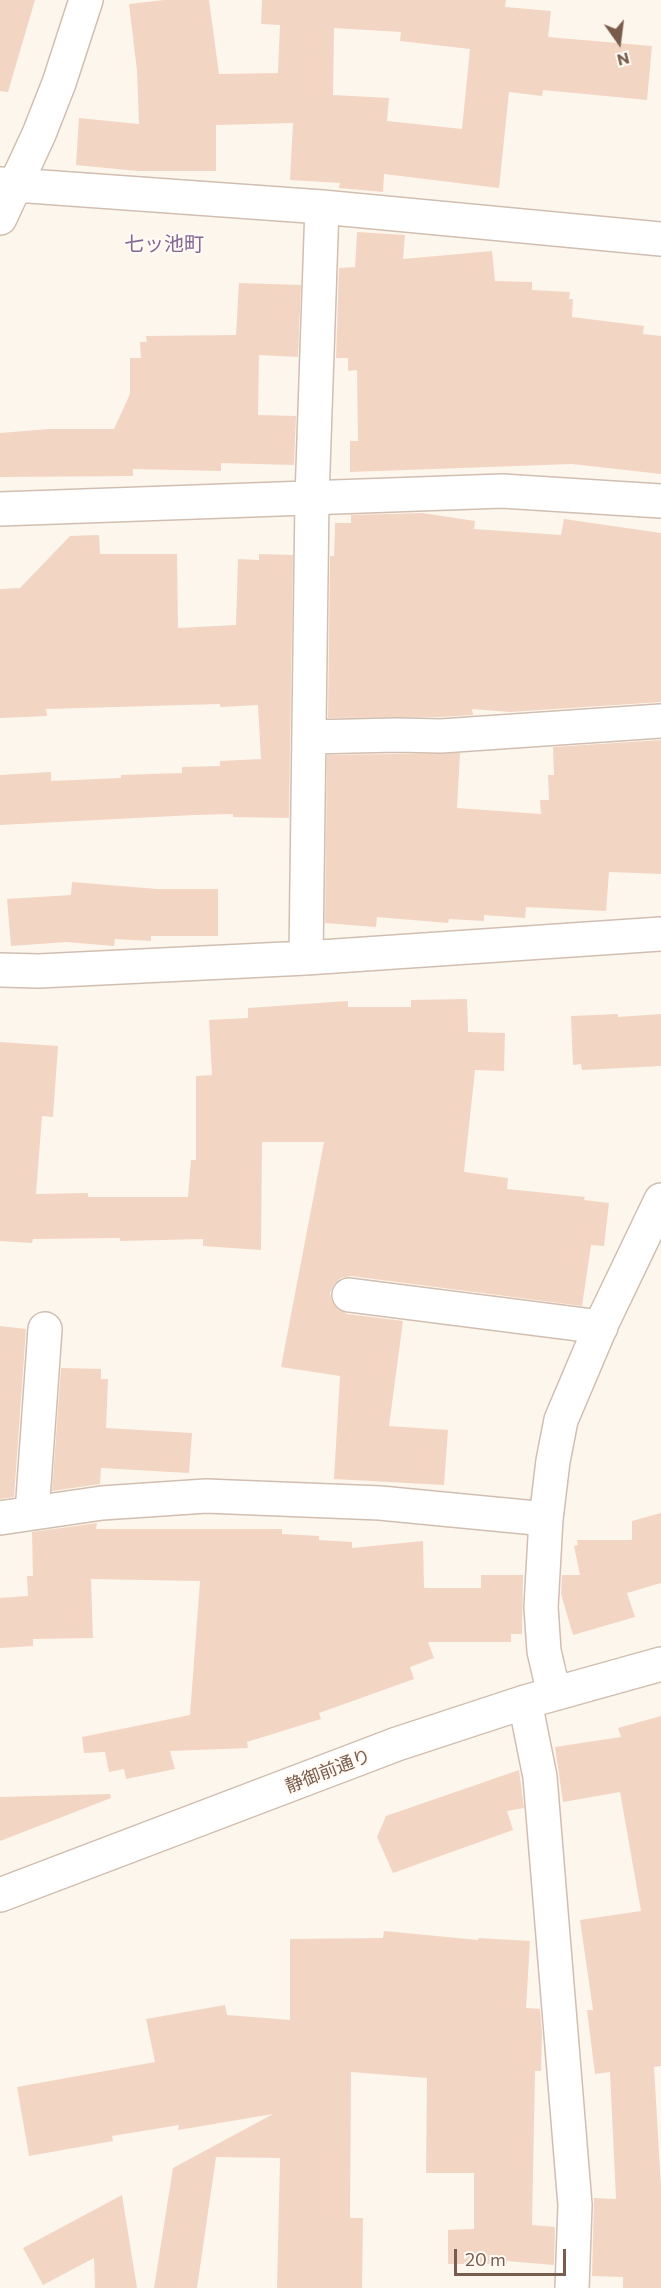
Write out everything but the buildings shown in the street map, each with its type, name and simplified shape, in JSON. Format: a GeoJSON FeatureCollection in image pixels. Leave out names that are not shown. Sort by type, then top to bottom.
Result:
{"type":"FeatureCollection","features":[{"type":"Feature","properties":{"kind":"street"},"geometry":{"type":"LineString","coordinates":[[0,218],[8,184],[39,135],[86,0]]}},
{"type":"Feature","properties":{"kind":"street"},"geometry":{"type":"LineString","coordinates":[[8,184],[322,207],[661,239]]}},
{"type":"Feature","properties":{"kind":"street"},"geometry":{"type":"LineString","coordinates":[[306,958],[312,498],[322,207]]}},
{"type":"Feature","properties":{"kind":"street"},"geometry":{"type":"LineString","coordinates":[[0,509],[502,491],[661,501]]}},
{"type":"Feature","properties":{"kind":"street"},"geometry":{"type":"LineString","coordinates":[[309,737],[441,736],[661,721]]}},
{"type":"Feature","properties":{"kind":"street"},"geometry":{"type":"LineString","coordinates":[[0,970],[39,971],[306,958],[661,934]]}},
{"type":"Feature","properties":{"kind":"street"},"geometry":{"type":"LineString","coordinates":[[572,2288],[575,2205],[540,1777],[539,1698],[544,1651],[541,1619],[546,1519],[561,1420],[601,1327],[661,1200]]}},
{"type":"Feature","properties":{"kind":"street"},"geometry":{"type":"LineString","coordinates":[[349,1295],[601,1327]]}},
{"type":"Feature","properties":{"kind":"street"},"geometry":{"type":"LineString","coordinates":[[45,1329],[16,1515],[102,1503],[206,1496],[380,1503],[546,1519]]}},
{"type":"Feature","properties":{"kind":"street","name":"静御前通り"},"geometry":{"type":"LineString","coordinates":[[0,1895],[398,1744],[539,1698],[661,1664]]}},
{"type":"Feature","properties":{"kind":"district","name":"七ッ池町"},"geometry":{"type":"Point","coordinates":[164,244]}}]}
